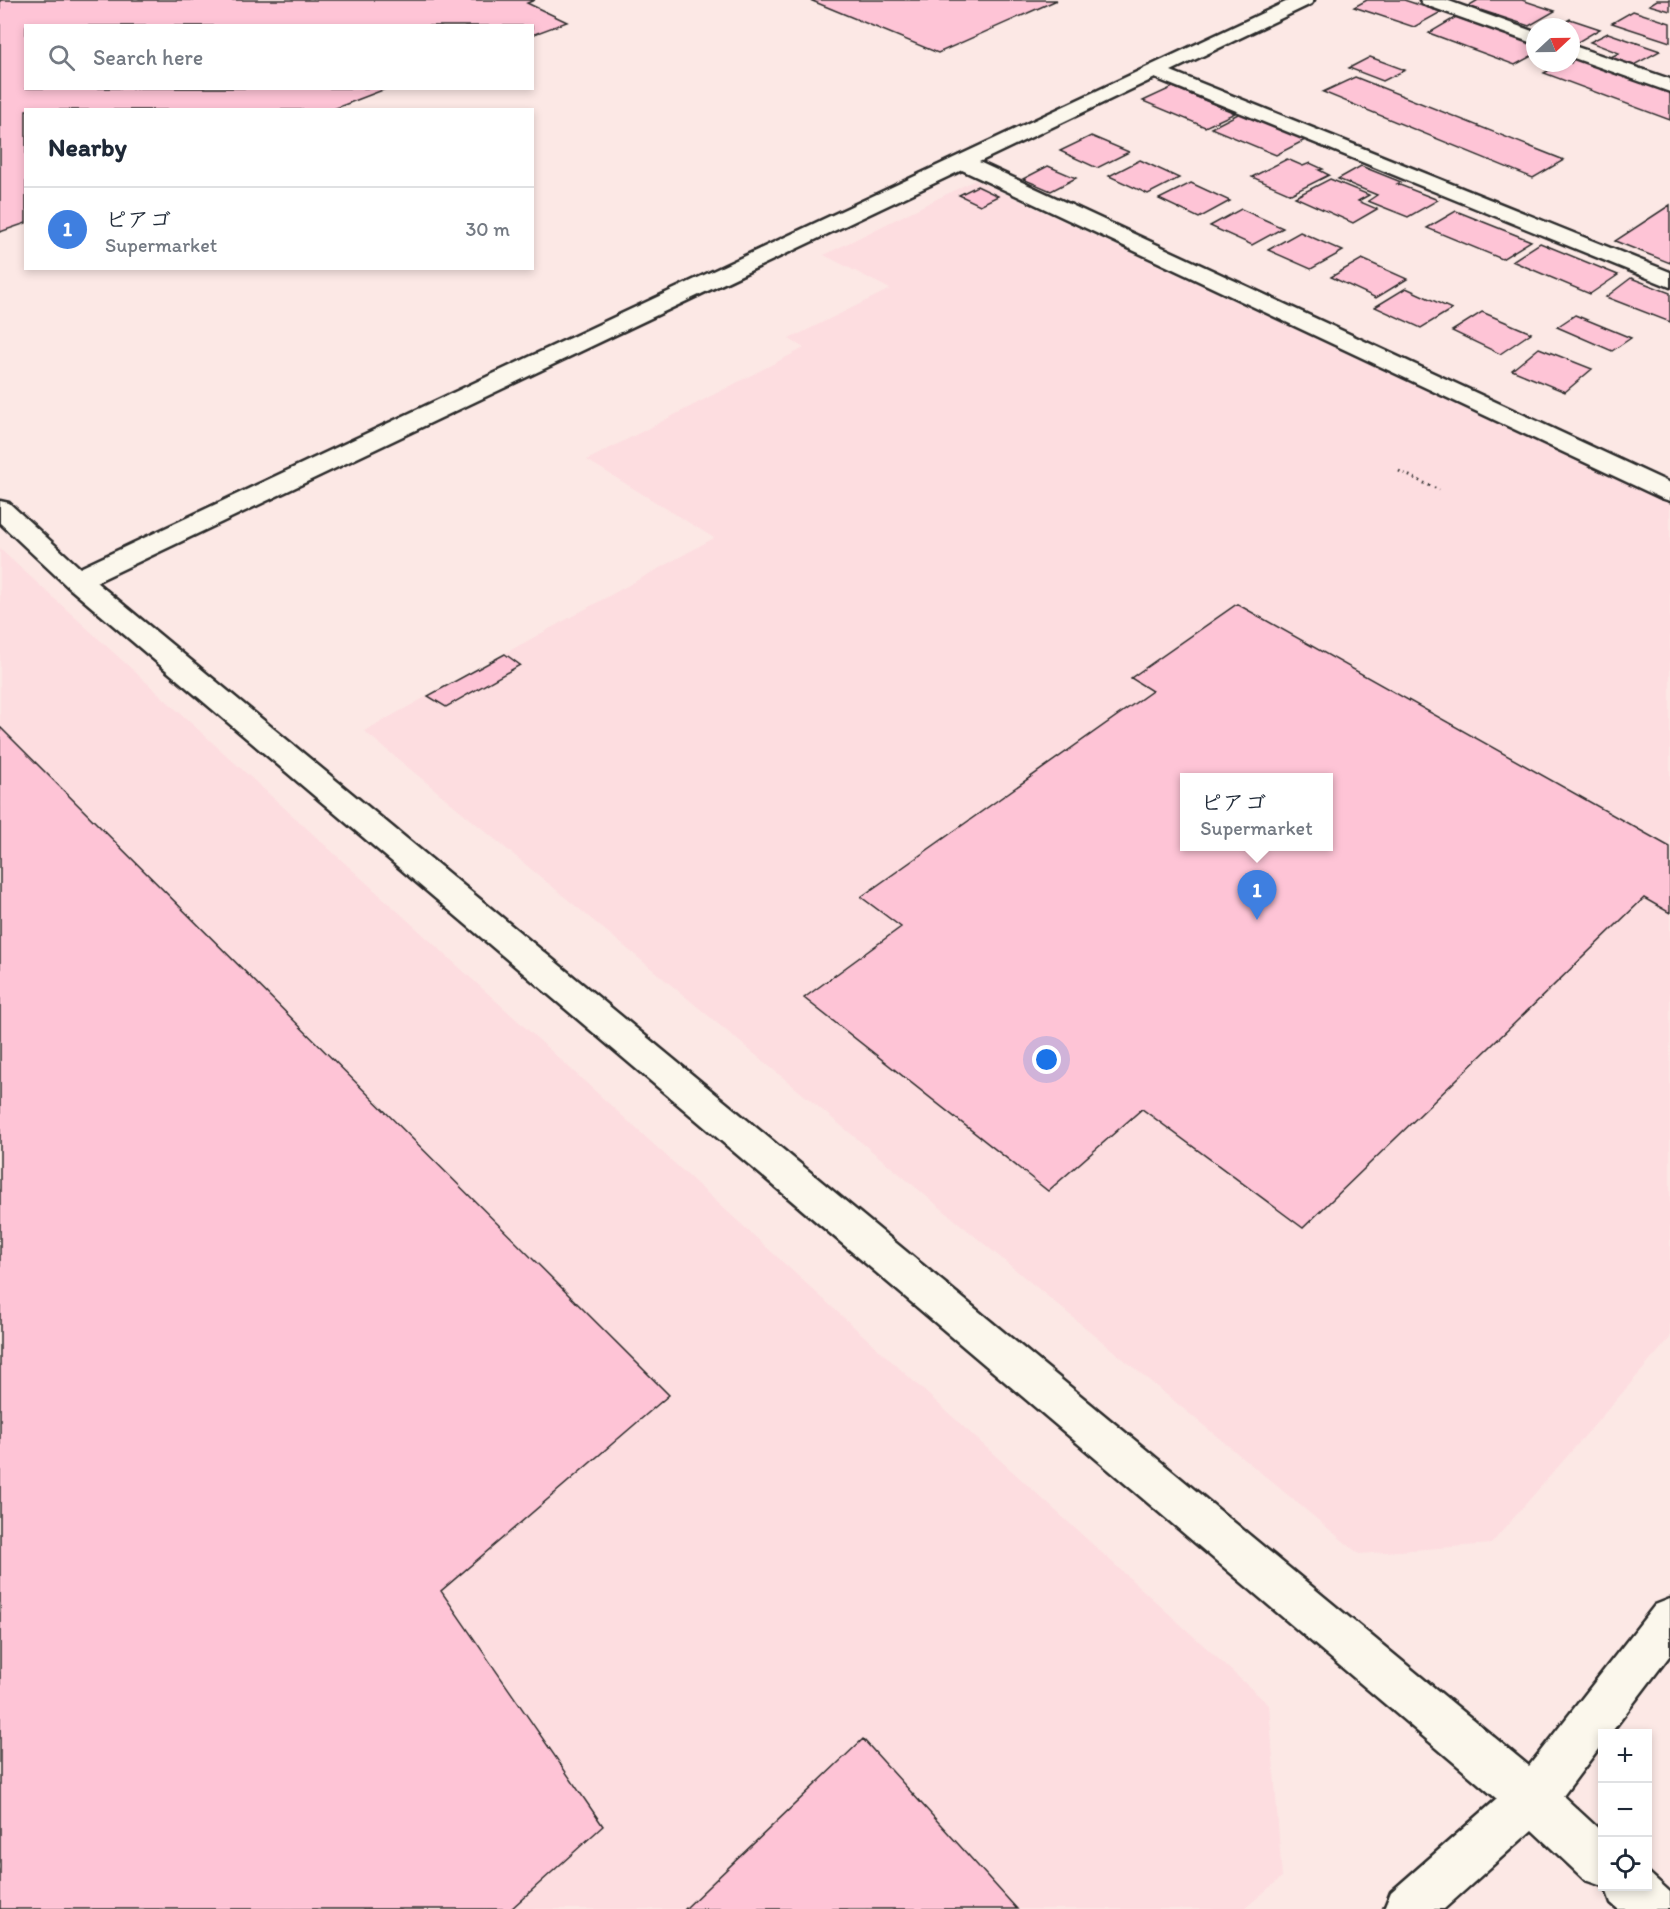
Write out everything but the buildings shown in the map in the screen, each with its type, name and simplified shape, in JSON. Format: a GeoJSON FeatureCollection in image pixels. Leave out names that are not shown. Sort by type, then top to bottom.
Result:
{"type":"FeatureCollection","features":[{"type":"Feature","properties":{"kind":"street"},"geometry":{"type":"LineString","coordinates":[[77,579],[1305,0]]}},
{"type":"Feature","properties":{"kind":"street"},"geometry":{"type":"LineString","coordinates":[[1429,0],[1526,35]]}},
{"type":"Feature","properties":{"kind":"street"},"geometry":{"type":"LineString","coordinates":[[1580,54],[1670,86]]}},
{"type":"Feature","properties":{"kind":"street"},"geometry":{"type":"LineString","coordinates":[[1154,71],[1670,280]]}},
{"type":"Feature","properties":{"kind":"street"},"geometry":{"type":"LineString","coordinates":[[962,162],[1670,493]]}},
{"type":"Feature","properties":{"kind":"street"},"geometry":{"type":"LineString","coordinates":[[0,509],[77,579],[1532,1798],[1598,1859]]}},
{"type":"Feature","properties":{"kind":"street"},"geometry":{"type":"LineString","coordinates":[[1408,1909],[1532,1798],[1670,1620]]}},
{"type":"Feature","properties":{"kind":"street"},"geometry":{"type":"LineString","coordinates":[[1633,1891],[1653,1909]]}},
{"type":"Feature","properties":{"kind":"path"},"geometry":{"type":"LineString","coordinates":[[1400,471],[1439,490]]}},
{"type":"Feature","properties":{"kind":"shaded area"},"geometry":{"type":"Polygon","coordinates":[[[975,180],[1670,504],[1670,1338],[1491,1544],[1359,1554],[364,731],[714,538],[587,460],[804,348],[789,339],[890,289],[824,255],[975,180]]]}},
{"type":"Feature","properties":{"kind":"shaded area"},"geometry":{"type":"Polygon","coordinates":[[[0,549],[1269,1705],[1282,1877],[1244,1909],[0,1909],[0,549]]]}},
{"type":"Feature","properties":{"kind":"place","name":"ピアゴ"},"geometry":{"type":"Point","coordinates":[1257,920]}}]}
